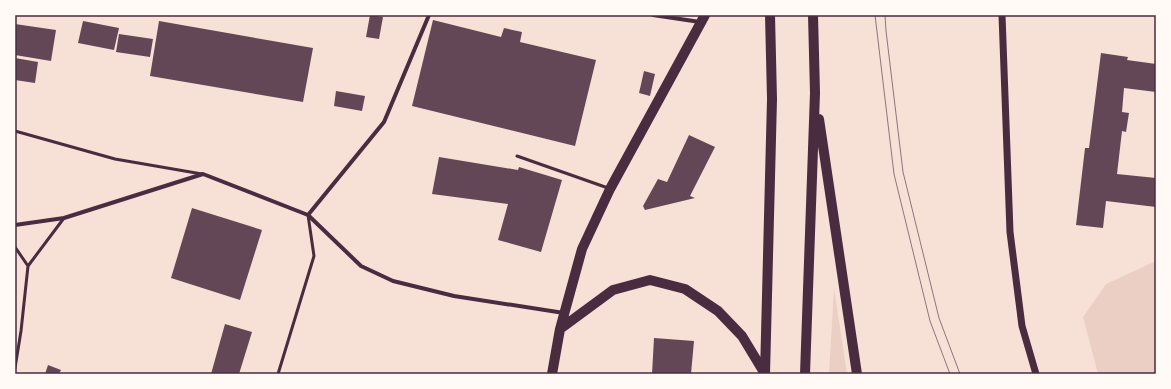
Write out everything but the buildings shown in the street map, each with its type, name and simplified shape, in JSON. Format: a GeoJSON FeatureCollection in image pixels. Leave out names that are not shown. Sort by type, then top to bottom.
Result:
{"type":"FeatureCollection","features":[{"type":"Feature","properties":{"kind":"main road"},"geometry":{"type":"LineString","coordinates":[[765,374],[772,99],[770,15]]}},
{"type":"Feature","properties":{"kind":"main road"},"geometry":{"type":"LineString","coordinates":[[805,374],[815,93],[813,15]]}},
{"type":"Feature","properties":{"kind":"main road"},"geometry":{"type":"LineString","coordinates":[[552,374],[560,329],[582,249],[610,189],[703,18]]}},
{"type":"Feature","properties":{"kind":"main road"},"geometry":{"type":"LineString","coordinates":[[815,93],[857,374]]}},
{"type":"Feature","properties":{"kind":"main road"},"geometry":{"type":"LineString","coordinates":[[560,329],[613,290],[650,280],[685,289],[718,311],[742,336],[765,374]]}},
{"type":"Feature","properties":{"kind":"street"},"geometry":{"type":"LineString","coordinates":[[308,215],[384,122],[429,15]]}},
{"type":"Feature","properties":{"kind":"street"},"geometry":{"type":"LineString","coordinates":[[653,15],[703,18]]}},
{"type":"Feature","properties":{"kind":"street"},"geometry":{"type":"LineString","coordinates":[[1002,15],[1010,232],[1022,326],[1036,374]]}},
{"type":"Feature","properties":{"kind":"street"},"geometry":{"type":"LineString","coordinates":[[15,225],[64,218],[204,174],[308,215],[361,266],[393,281],[454,296],[564,313]]}},
{"type":"Feature","properties":{"kind":"lane"},"geometry":{"type":"LineString","coordinates":[[15,131],[116,159],[204,174]]}},
{"type":"Feature","properties":{"kind":"lane"},"geometry":{"type":"LineString","coordinates":[[517,156],[610,189]]}},
{"type":"Feature","properties":{"kind":"lane"},"geometry":{"type":"LineString","coordinates":[[278,374],[314,256],[308,215]]}},
{"type":"Feature","properties":{"kind":"lane"},"geometry":{"type":"LineString","coordinates":[[15,368],[21,331],[28,266],[64,218]]}},
{"type":"Feature","properties":{"kind":"lane"},"geometry":{"type":"LineString","coordinates":[[15,247],[28,266]]}},
{"type":"Feature","properties":{"kind":"shaded area"},"geometry":{"type":"Polygon","coordinates":[[[1156,261],[1156,374],[1098,374],[1083,317],[1106,284],[1156,261]]]}},
{"type":"Feature","properties":{"kind":"shaded area"},"geometry":{"type":"Polygon","coordinates":[[[834,288],[847,374],[829,374],[834,288]]]}},
{"type":"Feature","properties":{"kind":"tram line"},"geometry":{"type":"LineString","coordinates":[[875,15],[894,174],[930,321],[950,374]]}},
{"type":"Feature","properties":{"kind":"tram line"},"geometry":{"type":"LineString","coordinates":[[885,15],[903,172],[939,318],[960,374]]}}]}
